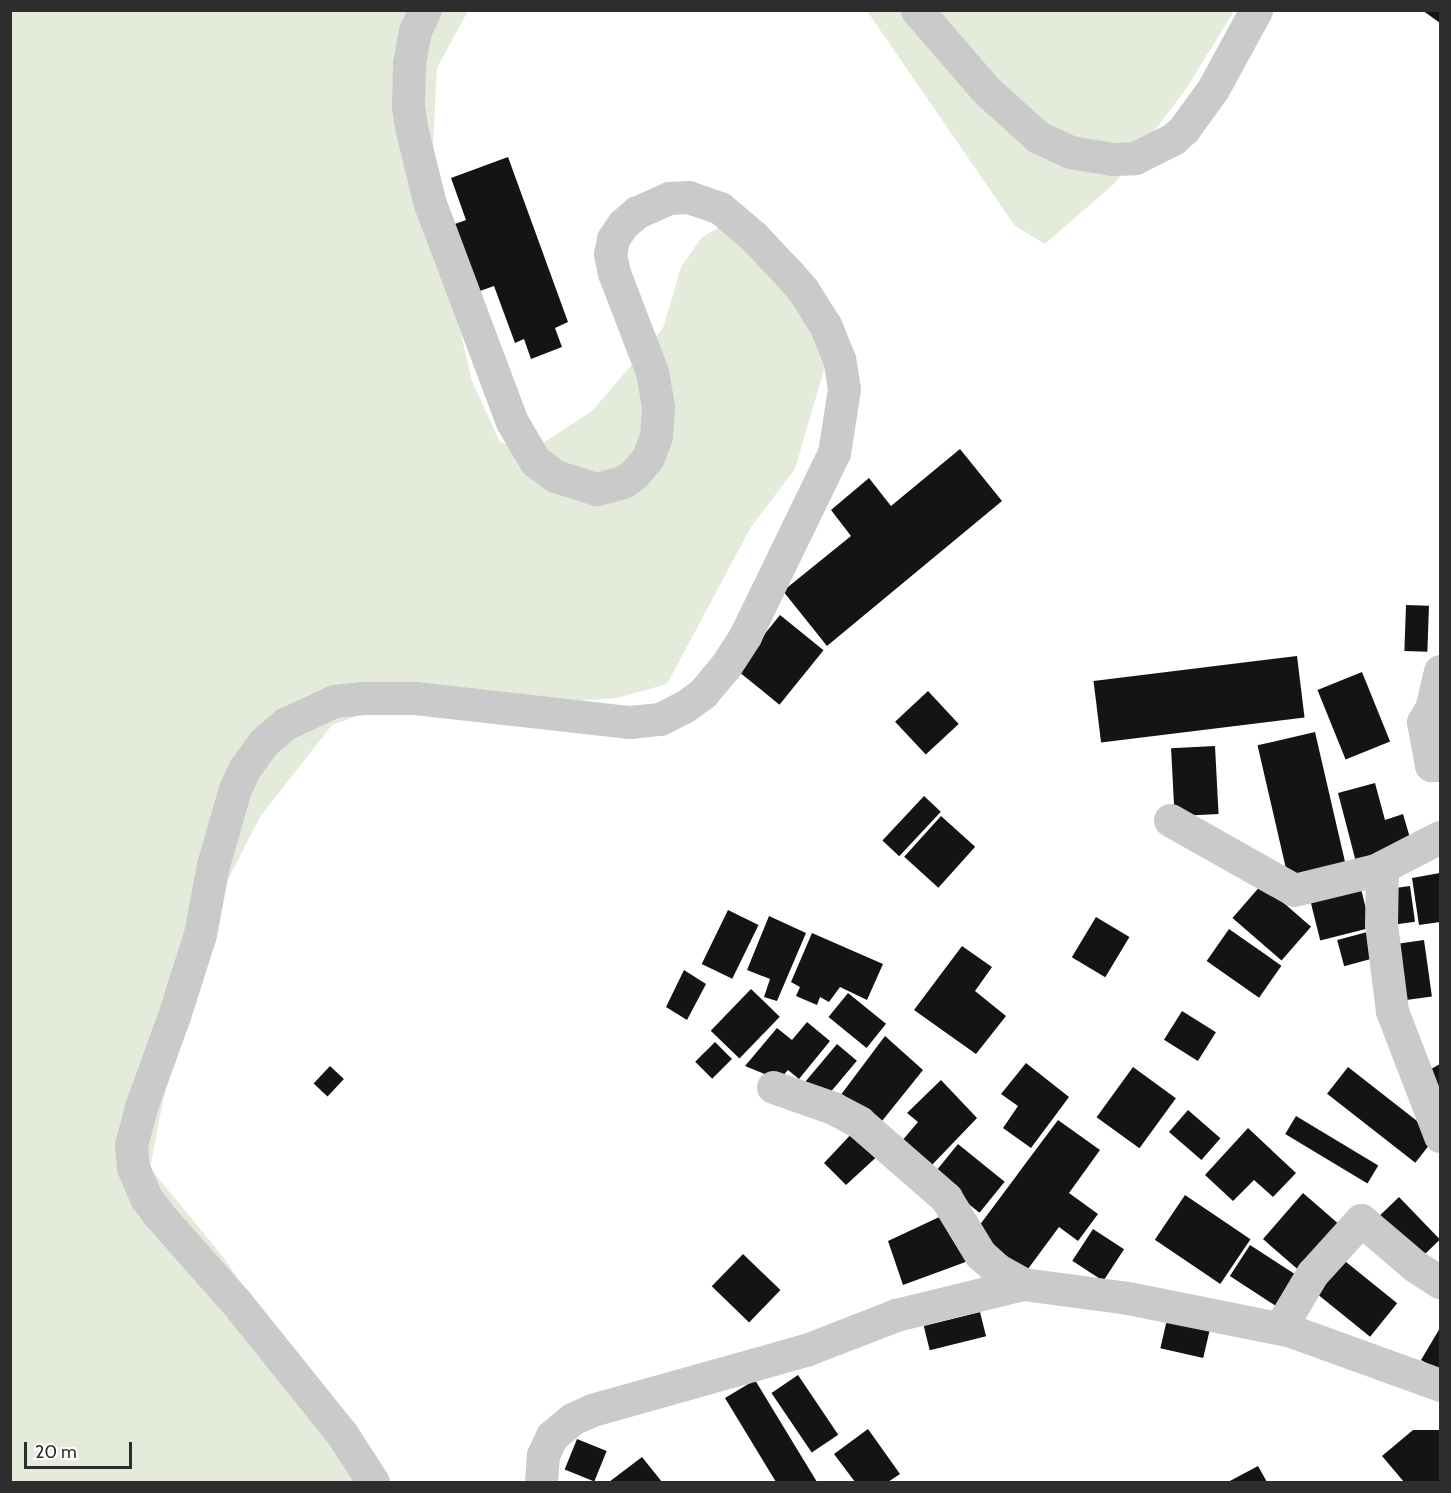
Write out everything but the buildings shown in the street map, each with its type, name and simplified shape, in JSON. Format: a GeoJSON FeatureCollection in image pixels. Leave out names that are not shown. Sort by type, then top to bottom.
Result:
{"type":"FeatureCollection","features":[{"type":"Feature","properties":{"kind":"street"},"geometry":{"type":"LineString","coordinates":[[373,1482],[342,1434],[235,1302],[146,1198],[133,1168],[131,1145],[141,1107],[174,1016],[200,934],[213,865],[236,789],[245,768],[270,737],[285,724],[334,701],[363,698],[416,698],[630,722],[660,719],[684,708],[703,693],[725,667],[745,636],[834,453],[844,390],[839,359],[825,325],[803,290],[788,273],[753,236],[720,208],[688,197],[669,198],[637,212],[623,224],[613,239],[610,254],[614,273],[652,372],[658,407],[656,436],[648,458],[633,475],[623,482],[609,488],[596,489],[555,476],[535,461],[512,422],[430,204],[411,127],[408,105],[409,64],[415,31],[425,10]]}},
{"type":"Feature","properties":{"kind":"street"},"geometry":{"type":"LineString","coordinates":[[917,10],[987,91],[1038,137],[1070,152],[1112,159],[1135,158],[1173,139],[1184,129],[1213,89],[1256,10]]}},
{"type":"Feature","properties":{"kind":"street"},"geometry":{"type":"LineString","coordinates":[[1440,671],[1432,707],[1423,722],[1431,765],[1440,765]]}},
{"type":"Feature","properties":{"kind":"street"},"geometry":{"type":"LineString","coordinates":[[1170,820],[1294,890],[1382,867],[1440,837]]}},
{"type":"Feature","properties":{"kind":"street"},"geometry":{"type":"LineString","coordinates":[[1382,867],[1381,924],[1392,1011],[1440,1136]]}},
{"type":"Feature","properties":{"kind":"street"},"geometry":{"type":"LineString","coordinates":[[773,1087],[833,1108],[859,1122],[946,1198],[980,1254],[998,1270],[1023,1284]]}},
{"type":"Feature","properties":{"kind":"street"},"geometry":{"type":"LineString","coordinates":[[1280,1328],[1312,1274],[1361,1220],[1415,1266],[1440,1282]]}},
{"type":"Feature","properties":{"kind":"street"},"geometry":{"type":"LineString","coordinates":[[541,1482],[540,1468],[546,1445],[572,1419],[592,1410],[806,1350],[896,1315],[1023,1284],[1128,1298],[1280,1328],[1440,1385]]}},
{"type":"Feature","properties":{"kind":"green space"},"geometry":{"type":"Polygon","coordinates":[[[10,11],[468,11],[437,68],[430,204],[472,381],[500,442],[529,452],[592,411],[663,328],[681,267],[702,237],[734,219],[832,342],[795,469],[751,527],[667,684],[617,698],[514,705],[442,686],[332,725],[260,817],[200,934],[188,972],[150,1168],[224,1258],[342,1434],[365,1482],[11,1482],[10,11]]]}},
{"type":"Feature","properties":{"kind":"green space"},"geometry":{"type":"Polygon","coordinates":[[[867,11],[1234,11],[1186,89],[1115,183],[1045,244],[1015,226],[867,11]]]}}]}
